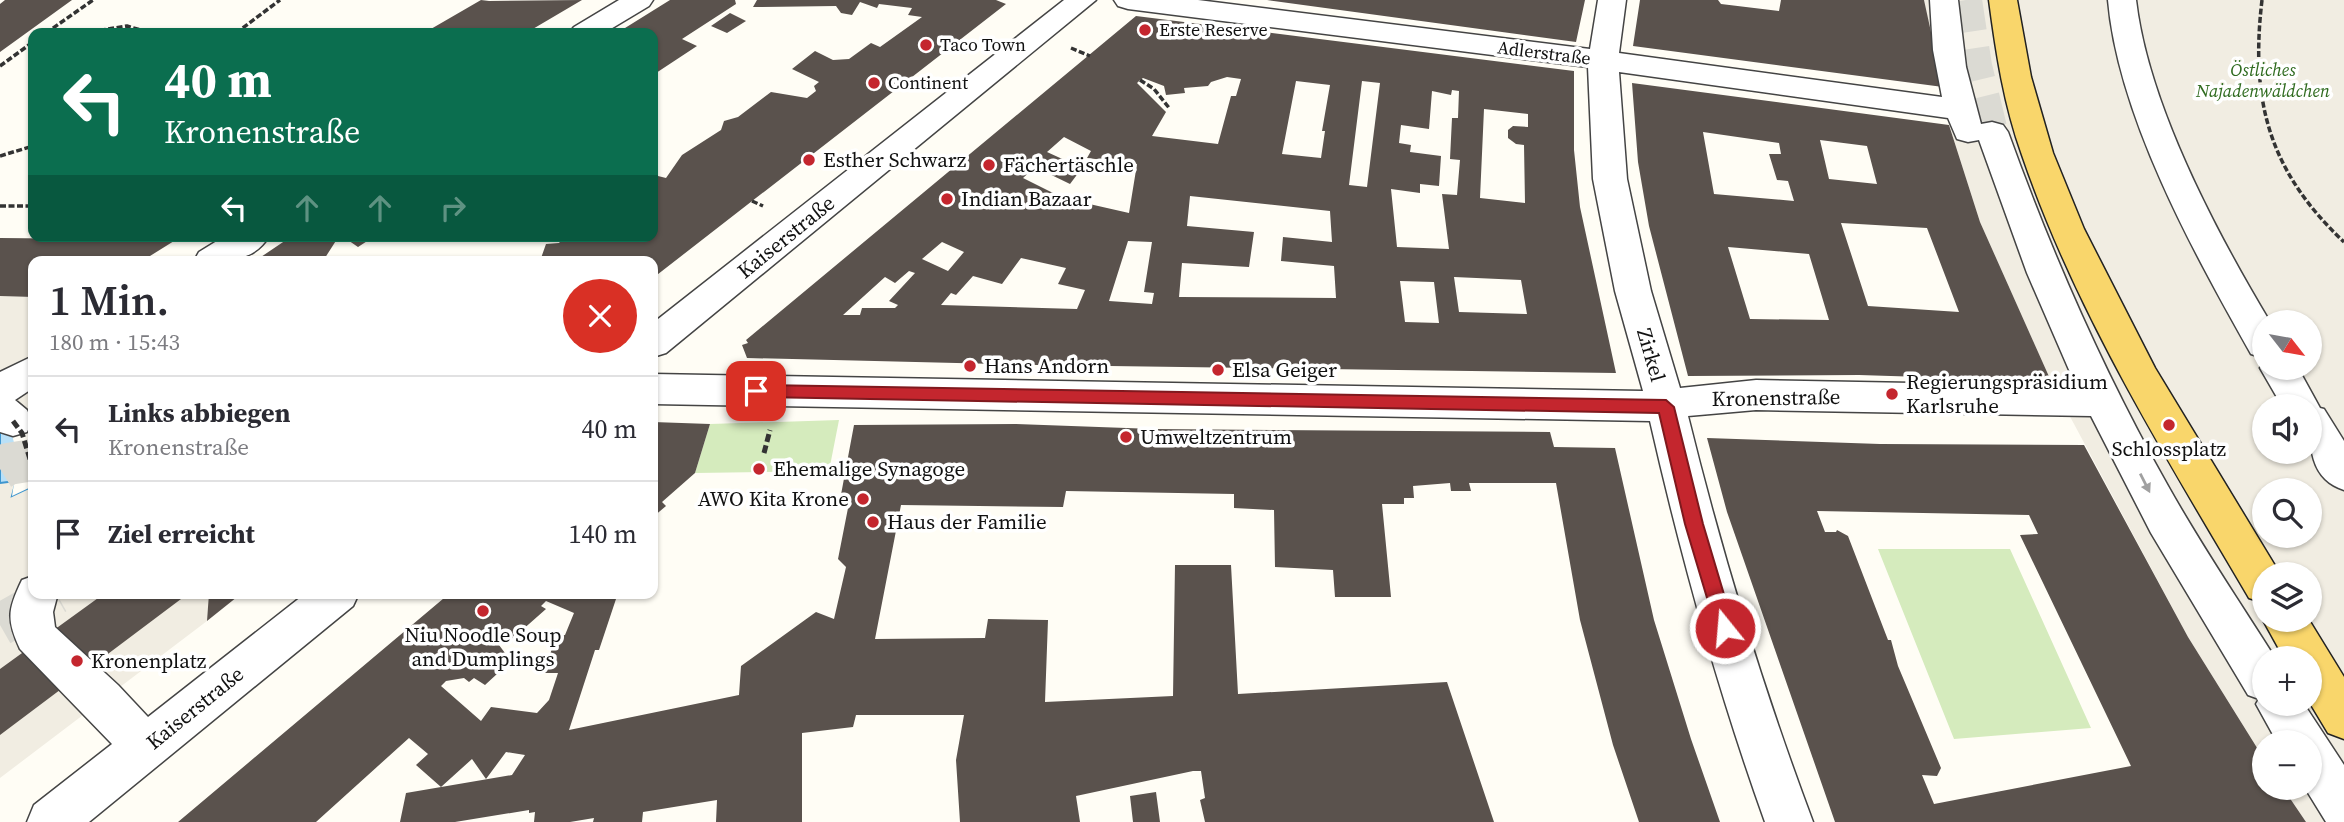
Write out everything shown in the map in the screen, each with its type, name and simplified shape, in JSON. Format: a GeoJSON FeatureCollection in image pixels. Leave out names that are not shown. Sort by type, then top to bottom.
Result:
{"type":"FeatureCollection","features":[{"type":"Feature","properties":{"kind":"main road"},"geometry":{"type":"LineString","coordinates":[[2003,0],[2012,62],[2027,117],[2077,251],[2108,317],[2153,398],[2252,566]]}},
{"type":"Feature","properties":{"kind":"main road"},"geometry":{"type":"LineString","coordinates":[[2322,682],[2344,718]]}},
{"type":"Feature","properties":{"kind":"street"},"geometry":{"type":"LineString","coordinates":[[592,28],[639,0]]}},
{"type":"Feature","properties":{"kind":"street","name":"Kaiserstraße"},"geometry":{"type":"LineString","coordinates":[[658,339],[1082,0]]}},
{"type":"Feature","properties":{"kind":"street","name":"Zirkel"},"geometry":{"type":"LineString","coordinates":[[1612,0],[1603,60],[1610,179],[1633,291],[1666,407],[1694,524],[1759,740],[1789,822]]}},
{"type":"Feature","properties":{"kind":"street"},"geometry":{"type":"LineString","coordinates":[[1944,0],[1950,57],[1960,110],[2005,231],[2067,375],[2102,401]]}},
{"type":"Feature","properties":{"kind":"street"},"geometry":{"type":"LineString","coordinates":[[2122,0],[2123,16],[2142,90],[2178,178],[2252,321]]}},
{"type":"Feature","properties":{"kind":"street","name":"Adlerstraße"},"geometry":{"type":"LineString","coordinates":[[1141,2],[1603,60],[1960,110]]}},
{"type":"Feature","properties":{"kind":"street"},"geometry":{"type":"LineString","coordinates":[[1992,132],[2037,258],[2102,401],[2154,500],[2252,660]]}},
{"type":"Feature","properties":{"kind":"street"},"geometry":{"type":"LineString","coordinates":[[219,256],[241,242]]}},
{"type":"Feature","properties":{"kind":"street","name":"Kronenstraße"},"geometry":{"type":"LineString","coordinates":[[671,390],[1666,407],[1699,399],[1756,395],[2102,401]]}},
{"type":"Feature","properties":{"kind":"street"},"geometry":{"type":"LineString","coordinates":[[2322,439],[2344,474]]}},
{"type":"Feature","properties":{"kind":"street"},"geometry":{"type":"LineString","coordinates":[[35,599],[30,611],[32,631],[39,641],[102,700],[145,747]]}},
{"type":"Feature","properties":{"kind":"street","name":"Kaiserstraße"},"geometry":{"type":"LineString","coordinates":[[51,822],[330,599]]}},
{"type":"Feature","properties":{"kind":"street"},"geometry":{"type":"LineString","coordinates":[[2322,772],[2344,808]]}},
{"type":"Feature","properties":{"kind":"path"},"geometry":{"type":"LineString","coordinates":[[53,28],[93,0]]}},
{"type":"Feature","properties":{"kind":"path"},"geometry":{"type":"LineString","coordinates":[[243,28],[281,0]]}},
{"type":"Feature","properties":{"kind":"path"},"geometry":{"type":"LineString","coordinates":[[2262,0],[2257,56],[2260,91],[2281,166],[2305,202],[2344,242]]}},
{"type":"Feature","properties":{"kind":"path"},"geometry":{"type":"LineString","coordinates":[[120,28],[144,28]]}},
{"type":"Feature","properties":{"kind":"path"},"geometry":{"type":"LineString","coordinates":[[0,66],[28,48]]}},
{"type":"Feature","properties":{"kind":"path"},"geometry":{"type":"LineString","coordinates":[[1140,80],[1154,89],[1170,109]]}},
{"type":"Feature","properties":{"kind":"path"},"geometry":{"type":"LineString","coordinates":[[0,156],[28,148]]}},
{"type":"Feature","properties":{"kind":"path"},"geometry":{"type":"LineString","coordinates":[[0,205],[28,206]]}},
{"type":"Feature","properties":{"kind":"path"},"geometry":{"type":"LineString","coordinates":[[14,389],[28,453]]}},
{"type":"Feature","properties":{"kind":"green space"},"geometry":{"type":"Polygon","coordinates":[[[839,420],[829,471],[695,473],[710,424],[839,420]]]}},
{"type":"Feature","properties":{"kind":"green space"},"geometry":{"type":"Polygon","coordinates":[[[1878,549],[2010,549],[2091,728],[1954,739],[1878,549]]]}},
{"type":"Feature","properties":{"kind":"shaded area","name":"Schlossplatz"},"geometry":{"type":"Polygon","coordinates":[[[1924,0],[2344,0],[2344,822],[2306,822],[2291,800],[2322,800],[2322,730],[2252,730],[2252,740],[2188,637],[2051,381],[1980,222],[1949,125],[1924,0]]]}},
{"type":"Feature","properties":{"kind":"shaded area"},"geometry":{"type":"Polygon","coordinates":[[[0,296],[28,297],[28,416],[21,415],[0,430],[0,296]]]}},
{"type":"Feature","properties":{"kind":"shaded area","name":"Kronenplatz"},"geometry":{"type":"Polygon","coordinates":[[[16,481],[13,496],[28,488],[28,599],[209,599],[207,621],[0,778],[0,483],[16,481]]]}},
{"type":"Feature","properties":{"kind":"water"},"geometry":{"type":"Polygon","coordinates":[[[21,415],[28,416],[28,488],[12,496],[16,481],[0,483],[0,430],[21,415]]]}},
{"type":"Feature","properties":{"kind":"pier"},"geometry":{"type":"Polygon","coordinates":[[[28,424],[28,488],[12,496],[18,458],[11,431],[28,424]]]}},
{"type":"Feature","properties":{"kind":"building"},"geometry":{"type":"Polygon","coordinates":[[[5,0],[72,0],[33,28],[28,28],[28,32],[0,52],[0,4],[5,0]]]}},
{"type":"Feature","properties":{"kind":"building"},"geometry":{"type":"Polygon","coordinates":[[[481,0],[582,0],[534,28],[433,28],[481,0]]]}},
{"type":"Feature","properties":{"kind":"building"},"geometry":{"type":"Polygon","coordinates":[[[670,0],[735,0],[736,4],[682,39],[697,46],[658,72],[658,28],[625,28],[670,0]]]}},
{"type":"Feature","properties":{"kind":"building"},"geometry":{"type":"Polygon","coordinates":[[[757,0],[996,0],[1006,4],[658,274],[658,256],[542,256],[546,244],[560,242],[658,242],[658,176],[666,178],[682,155],[721,130],[724,121],[738,117],[771,92],[807,98],[816,91],[814,86],[819,82],[792,69],[815,51],[833,60],[849,59],[871,43],[880,47],[922,17],[908,15],[912,8],[879,4],[877,8],[860,2],[852,15],[841,13],[836,6],[753,7],[757,0]]]}},
{"type":"Feature","properties":{"kind":"building"},"geometry":{"type":"Polygon","coordinates":[[[1267,0],[1585,0],[1576,42],[1267,0]]]}},
{"type":"Feature","properties":{"kind":"building"},"geometry":{"type":"Polygon","coordinates":[[[1640,0],[1718,0],[1721,4],[1779,11],[1781,0],[1924,0],[1943,87],[1633,46],[1640,0]]]}},
{"type":"Feature","properties":{"kind":"building"},"geometry":{"type":"Polygon","coordinates":[[[730,13],[746,21],[727,33],[711,26],[730,13]]]}},
{"type":"Feature","properties":{"kind":"building"},"geometry":{"type":"Polygon","coordinates":[[[1136,16],[1574,71],[1574,150],[1580,207],[1616,373],[747,358],[742,345],[748,343],[746,340],[1136,16]],[[1227,77],[1211,82],[1208,86],[1184,88],[1185,93],[1166,95],[1164,86],[1143,78],[1140,80],[1137,83],[1166,112],[1152,136],[1218,144],[1231,96],[1236,96],[1241,79],[1227,77]],[[1296,81],[1282,154],[1321,158],[1325,131],[1322,131],[1330,85],[1296,81]],[[1362,81],[1349,185],[1367,187],[1380,83],[1362,81]],[[1452,90],[1451,95],[1432,91],[1429,129],[1401,125],[1399,143],[1411,145],[1410,152],[1441,156],[1439,186],[1420,184],[1420,193],[1391,189],[1397,247],[1449,249],[1442,194],[1457,195],[1460,160],[1450,159],[1452,118],[1458,118],[1459,91],[1452,90]],[[1484,109],[1480,198],[1525,203],[1524,145],[1516,144],[1508,138],[1508,130],[1513,126],[1528,127],[1528,114],[1484,109]],[[1064,137],[1047,152],[1082,168],[1070,184],[1035,167],[1023,178],[1063,198],[1129,213],[1137,164],[1087,158],[1091,151],[1064,137]],[[1190,196],[1187,226],[1254,232],[1249,267],[1182,263],[1179,297],[1336,298],[1334,266],[1281,261],[1283,237],[1332,242],[1330,211],[1190,196]],[[1128,241],[1109,301],[1152,304],[1154,293],[1144,292],[1152,242],[1128,241]],[[942,242],[922,259],[948,271],[964,252],[942,242]],[[1021,258],[1002,284],[973,276],[956,295],[951,293],[941,305],[1077,309],[1085,290],[1058,284],[1066,268],[1021,258]],[[909,271],[895,283],[885,277],[843,315],[860,315],[862,308],[895,308],[898,305],[889,301],[915,273],[909,271]],[[1454,277],[1459,312],[1527,314],[1521,280],[1454,277]],[[1400,281],[1405,322],[1439,323],[1434,282],[1400,281]]]}},
{"type":"Feature","properties":{"kind":"building"},"geometry":{"type":"Polygon","coordinates":[[[1632,83],[1949,125],[1980,222],[2051,381],[1859,375],[1688,376],[1649,226],[1638,162],[1632,83]],[[1703,132],[1714,194],[1794,201],[1788,181],[1777,180],[1769,154],[1781,154],[1779,143],[1703,132]],[[1820,140],[1829,179],[1877,184],[1867,146],[1820,140]],[[1841,223],[1868,306],[1959,312],[1927,228],[1841,223]],[[1728,247],[1750,319],[1829,320],[1809,254],[1728,247]]]}},
{"type":"Feature","properties":{"kind":"building"},"geometry":{"type":"Polygon","coordinates":[[[0,238],[28,238],[28,242],[172,242],[150,256],[28,256],[28,297],[0,296],[0,238]]]}},
{"type":"Feature","properties":{"kind":"building"},"geometry":{"type":"Polygon","coordinates":[[[283,242],[335,242],[326,256],[262,256],[283,242]]]}},
{"type":"Feature","properties":{"kind":"building"},"geometry":{"type":"Polygon","coordinates":[[[351,242],[366,242],[358,247],[351,242]]]}},
{"type":"Feature","properties":{"kind":"building"},"geometry":{"type":"Polygon","coordinates":[[[658,422],[710,424],[695,473],[662,502],[666,506],[658,513],[658,422]]]}},
{"type":"Feature","properties":{"kind":"building"},"geometry":{"type":"Polygon","coordinates":[[[1015,424],[1154,429],[1550,432],[1554,447],[1615,448],[1654,620],[1720,822],[1639,822],[1613,745],[1580,620],[1556,483],[1469,483],[1471,491],[1451,491],[1450,483],[1413,486],[1414,498],[1404,498],[1404,504],[1382,504],[1391,597],[1335,597],[1333,570],[1275,567],[1274,510],[1234,508],[1234,494],[1066,491],[1063,507],[901,505],[875,639],[985,638],[988,619],[1048,620],[1045,702],[1173,696],[1175,565],[1231,565],[1238,694],[1447,682],[1494,822],[1205,822],[1200,800],[1205,798],[1201,771],[1193,771],[1076,796],[1080,822],[960,822],[956,760],[964,715],[856,715],[853,727],[802,733],[802,822],[716,822],[717,800],[643,812],[642,822],[593,822],[594,818],[570,822],[534,822],[535,812],[529,813],[529,810],[455,822],[400,822],[406,793],[512,775],[525,755],[506,752],[486,779],[472,759],[441,787],[416,765],[428,754],[409,738],[316,822],[178,822],[443,599],[616,599],[599,650],[595,650],[569,730],[739,695],[741,666],[816,612],[834,619],[846,567],[838,559],[849,503],[840,500],[854,425],[1015,424]],[[546,601],[541,606],[546,609],[512,639],[509,636],[499,645],[511,661],[485,685],[474,678],[469,682],[464,678],[446,681],[441,686],[481,721],[491,707],[537,713],[549,700],[558,673],[544,673],[556,636],[565,635],[574,613],[546,601]]]}},
{"type":"Feature","properties":{"kind":"building"},"geometry":{"type":"Polygon","coordinates":[[[1707,438],[1880,444],[2084,445],[2188,637],[2252,740],[2252,800],[2291,800],[2306,822],[1835,822],[1727,512],[1707,438]],[[1817,511],[1825,532],[1837,530],[1848,536],[1888,640],[1891,640],[1898,666],[1941,768],[1937,776],[1922,775],[1934,804],[2131,766],[2020,535],[2038,534],[2029,515],[1817,511]]]}},
{"type":"Feature","properties":{"kind":"building"},"geometry":{"type":"Polygon","coordinates":[[[97,599],[181,599],[0,735],[0,669],[97,599]]]}},
{"type":"Feature","properties":{"kind":"building"},"geometry":{"type":"Polygon","coordinates":[[[209,599],[234,599],[207,621],[209,599]]]}},
{"type":"Feature","properties":{"kind":"building"},"geometry":{"type":"Polygon","coordinates":[[[1156,792],[1160,822],[1133,822],[1130,796],[1156,792]]]}},
{"type":"Feature","properties":{"kind":"tunnel"},"geometry":{"type":"LineString","coordinates":[[1966,0],[1976,66],[1992,132]]}},
{"type":"Feature","properties":{"kind":"tunnel"},"geometry":{"type":"LineString","coordinates":[[0,469],[8,464],[28,461]]}},
{"type":"Feature","properties":{"kind":"tunnel"},"geometry":{"type":"LineString","coordinates":[[0,625],[46,599]]}},
{"type":"Feature","properties":{"kind":"place","name":"Erste Reserve"},"geometry":{"type":"Point","coordinates":[1145,30]}},
{"type":"Feature","properties":{"kind":"place","name":"Taco Town"},"geometry":{"type":"Point","coordinates":[926,45]}},
{"type":"Feature","properties":{"kind":"place","name":"Continent"},"geometry":{"type":"Point","coordinates":[874,83]}},
{"type":"Feature","properties":{"kind":"place","name":"Esther Schwarz"},"geometry":{"type":"Point","coordinates":[809,160]}},
{"type":"Feature","properties":{"kind":"place","name":"Fächertäschle"},"geometry":{"type":"Point","coordinates":[989,165]}},
{"type":"Feature","properties":{"kind":"place","name":"Indian Bazaar"},"geometry":{"type":"Point","coordinates":[947,199]}},
{"type":"Feature","properties":{"kind":"place","name":"Hans Andorn"},"geometry":{"type":"Point","coordinates":[970,366]}},
{"type":"Feature","properties":{"kind":"place","name":"Elsa Geiger"},"geometry":{"type":"Point","coordinates":[1218,370]}},
{"type":"Feature","properties":{"kind":"place","name":"Regierungspräsidium Karlsruhe"},"geometry":{"type":"Point","coordinates":[1892,394]}},
{"type":"Feature","properties":{"kind":"place","name":"Schlossplatz"},"geometry":{"type":"Point","coordinates":[2169,425]}},
{"type":"Feature","properties":{"kind":"place","name":"Umweltzentrum"},"geometry":{"type":"Point","coordinates":[1126,437]}},
{"type":"Feature","properties":{"kind":"place","name":"Ehemalige Synagoge"},"geometry":{"type":"Point","coordinates":[759,469]}},
{"type":"Feature","properties":{"kind":"place","name":"AWO Kita Krone"},"geometry":{"type":"Point","coordinates":[863,499]}},
{"type":"Feature","properties":{"kind":"place","name":"Haus der Familie"},"geometry":{"type":"Point","coordinates":[873,522]}},
{"type":"Feature","properties":{"kind":"place","name":"Niu Noodle Soup and Dumplings"},"geometry":{"type":"Point","coordinates":[483,611]}},
{"type":"Feature","properties":{"kind":"place","name":"Kronenplatz"},"geometry":{"type":"Point","coordinates":[77,661]}},
{"type":"Feature","properties":{"kind":"route"},"geometry":{"type":"LineString","coordinates":[[756,391],[1666,407],[1694,524],[1725,628]]}},
{"type":"Feature","properties":{"kind":"park label","name":"Östliches Najadenwäldchen"},"geometry":{"type":"Point","coordinates":[2263,80]}}]}
